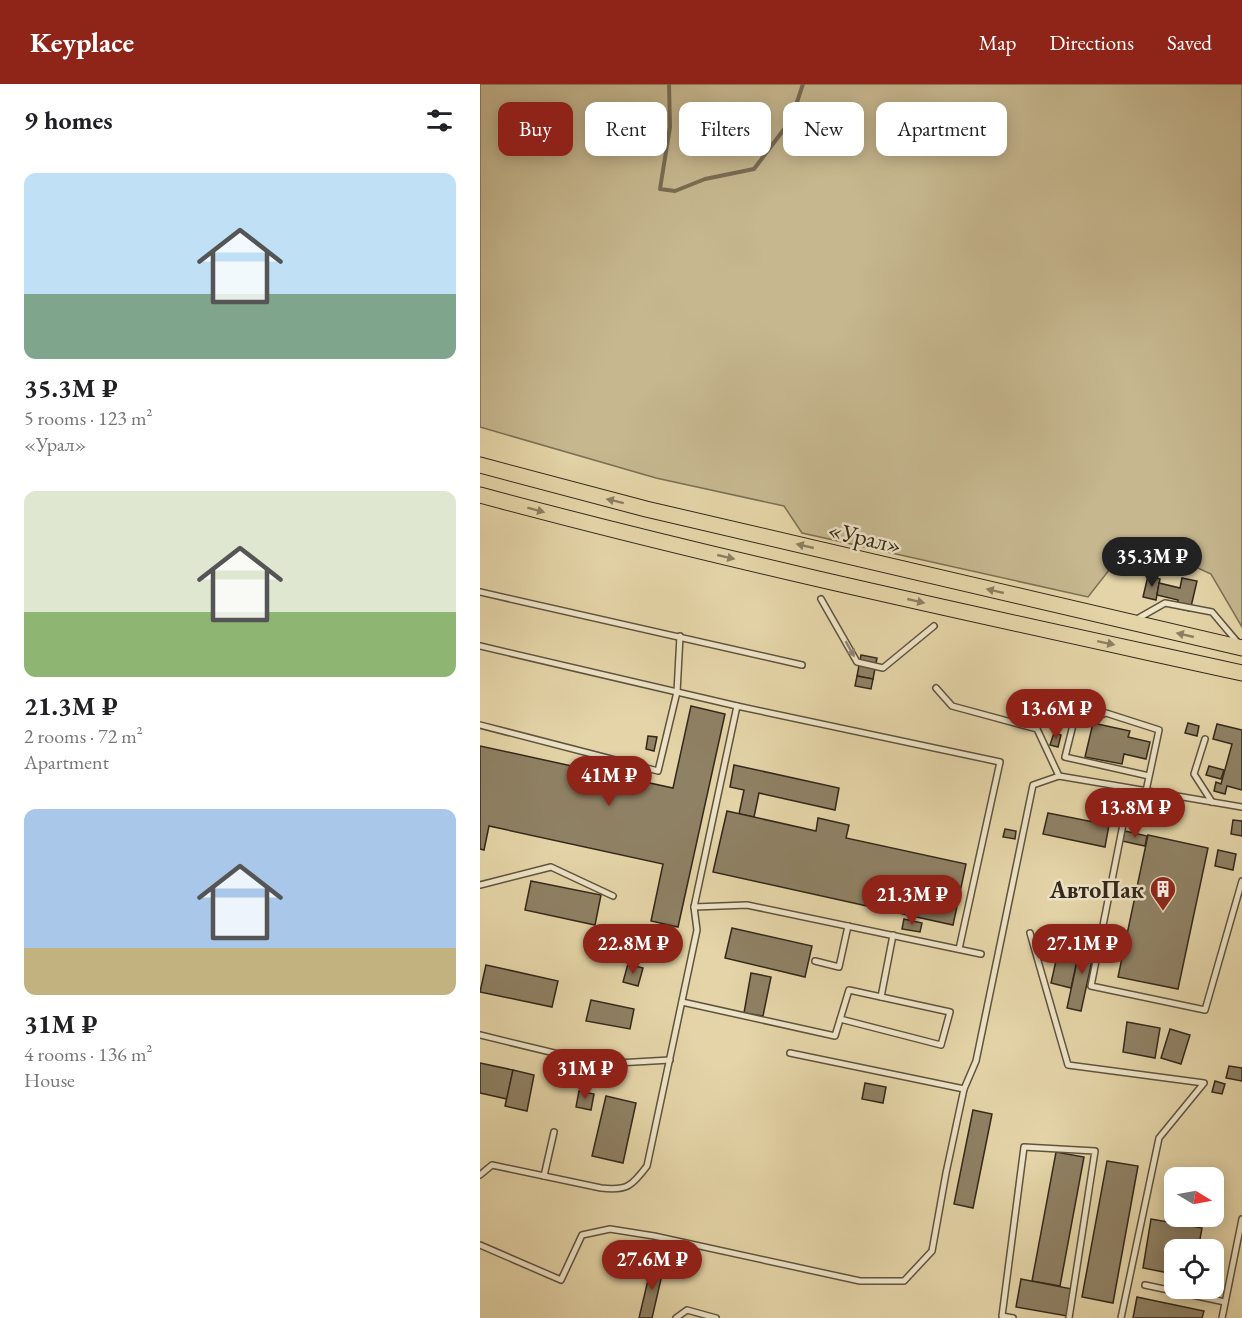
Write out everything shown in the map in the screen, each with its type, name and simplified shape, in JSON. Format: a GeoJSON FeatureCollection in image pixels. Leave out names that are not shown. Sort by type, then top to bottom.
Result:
{"type":"FeatureCollection","features":[{"type":"Feature","properties":{"kind":"main road","name":"«Урал»"},"geometry":{"type":"LineString","coordinates":[[480,465],[646,509],[1242,647]]}},
{"type":"Feature","properties":{"kind":"main road"},"geometry":{"type":"LineString","coordinates":[[480,495],[622,533],[750,563],[1242,673]]}},
{"type":"Feature","properties":{"kind":"lane"},"geometry":{"type":"LineString","coordinates":[[480,592],[802,665]]}},
{"type":"Feature","properties":{"kind":"lane"},"geometry":{"type":"LineString","coordinates":[[821,598],[857,662],[883,668],[934,626]]}},
{"type":"Feature","properties":{"kind":"lane"},"geometry":{"type":"LineString","coordinates":[[1131,623],[1165,603],[1212,612],[1242,647]]}},
{"type":"Feature","properties":{"kind":"lane"},"geometry":{"type":"LineString","coordinates":[[480,725],[658,771],[677,692],[680,636]]}},
{"type":"Feature","properties":{"kind":"lane"},"geometry":{"type":"LineString","coordinates":[[480,646],[737,706],[1000,762],[959,949]]}},
{"type":"Feature","properties":{"kind":"lane"},"geometry":{"type":"LineString","coordinates":[[936,688],[952,706],[1037,729],[1059,776]]}},
{"type":"Feature","properties":{"kind":"lane"},"geometry":{"type":"LineString","coordinates":[[480,1175],[492,1165],[619,1190],[634,1184],[647,1166],[697,930],[694,907],[737,706]]}},
{"type":"Feature","properties":{"kind":"lane"},"geometry":{"type":"LineString","coordinates":[[1146,791],[1159,730],[1106,713],[1073,725],[1065,757],[1149,776]]}},
{"type":"Feature","properties":{"kind":"lane"},"geometry":{"type":"LineString","coordinates":[[1205,740],[1194,774],[1212,802]]}},
{"type":"Feature","properties":{"kind":"lane"},"geometry":{"type":"LineString","coordinates":[[480,1245],[561,1280],[582,1235],[610,1229],[654,1236],[860,1281],[904,1281],[932,1251],[964,1089],[976,1061],[1033,785],[1059,776],[1242,807]]}},
{"type":"Feature","properties":{"kind":"lane"},"geometry":{"type":"LineString","coordinates":[[1130,789],[1091,986],[1205,1010],[1242,881]]}},
{"type":"Feature","properties":{"kind":"lane"},"geometry":{"type":"LineString","coordinates":[[480,885],[551,867],[613,896]]}},
{"type":"Feature","properties":{"kind":"lane"},"geometry":{"type":"LineString","coordinates":[[694,907],[747,905],[981,954]]}},
{"type":"Feature","properties":{"kind":"lane"},"geometry":{"type":"LineString","coordinates":[[814,961],[839,967],[848,926]]}},
{"type":"Feature","properties":{"kind":"lane"},"geometry":{"type":"LineString","coordinates":[[1030,933],[1068,1065],[1204,1083],[1158,1138],[1121,1318]]}},
{"type":"Feature","properties":{"kind":"lane"},"geometry":{"type":"LineString","coordinates":[[881,997],[893,936]]}},
{"type":"Feature","properties":{"kind":"lane"},"geometry":{"type":"LineString","coordinates":[[682,1002],[834,1036],[849,990],[950,1012],[941,1045],[840,1019]]}},
{"type":"Feature","properties":{"kind":"lane"},"geometry":{"type":"LineString","coordinates":[[480,1035],[600,1064],[670,1060]]}},
{"type":"Feature","properties":{"kind":"lane"},"geometry":{"type":"LineString","coordinates":[[790,1053],[964,1089]]}},
{"type":"Feature","properties":{"kind":"lane"},"geometry":{"type":"LineString","coordinates":[[544,1176],[554,1132]]}},
{"type":"Feature","properties":{"kind":"lane"},"geometry":{"type":"LineString","coordinates":[[1013,1318],[1002,1316],[1024,1147],[1095,1151],[1069,1318]]}},
{"type":"Feature","properties":{"kind":"lane"},"geometry":{"type":"LineString","coordinates":[[1222,1318],[1242,1219]]}},
{"type":"Feature","properties":{"kind":"lane"},"geometry":{"type":"LineString","coordinates":[[1145,1286],[1225,1302]]}},
{"type":"Feature","properties":{"kind":"lane"},"geometry":{"type":"LineString","coordinates":[[676,1318],[687,1310],[716,1318]]}},
{"type":"Feature","properties":{"kind":"shaded area"},"geometry":{"type":"Polygon","coordinates":[[[480,84],[1242,84],[1242,627],[1211,574],[1174,557],[1124,551],[1088,597],[802,533],[784,506],[656,478],[480,427],[480,84]]]}},
{"type":"Feature","properties":{"kind":"building"},"geometry":{"type":"Polygon","coordinates":[[[1148,576],[1160,579],[1156,600],[1143,597],[1148,576]]]}},
{"type":"Feature","properties":{"kind":"building"},"geometry":{"type":"Polygon","coordinates":[[[1182,578],[1197,581],[1190,611],[1176,608],[1178,600],[1157,595],[1159,583],[1180,588],[1182,578]]]}},
{"type":"Feature","properties":{"kind":"building"},"geometry":{"type":"Polygon","coordinates":[[[861,655],[877,658],[873,679],[857,676],[861,655]]]}},
{"type":"Feature","properties":{"kind":"building"},"geometry":{"type":"Polygon","coordinates":[[[857,676],[873,679],[871,689],[855,686],[857,676]]]}},
{"type":"Feature","properties":{"kind":"building"},"geometry":{"type":"Polygon","coordinates":[[[691,706],[725,714],[678,927],[651,921],[663,864],[489,826],[484,850],[480,849],[480,746],[673,788],[691,706]]]}},
{"type":"Feature","properties":{"kind":"building"},"geometry":{"type":"Polygon","coordinates":[[[1093,723],[1130,731],[1128,737],[1150,742],[1146,759],[1124,754],[1122,764],[1085,757],[1093,723]]]}},
{"type":"Feature","properties":{"kind":"building"},"geometry":{"type":"Polygon","coordinates":[[[1188,723],[1199,726],[1197,736],[1185,733],[1188,723]]]}},
{"type":"Feature","properties":{"kind":"building"},"geometry":{"type":"Polygon","coordinates":[[[1217,724],[1242,730],[1242,790],[1227,786],[1225,794],[1214,791],[1216,782],[1221,784],[1232,744],[1213,739],[1217,724]]]}},
{"type":"Feature","properties":{"kind":"building"},"geometry":{"type":"Polygon","coordinates":[[[1054,733],[1061,735],[1058,747],[1050,745],[1054,733]]]}},
{"type":"Feature","properties":{"kind":"building"},"geometry":{"type":"Polygon","coordinates":[[[648,736],[657,737],[654,751],[646,749],[648,736]]]}},
{"type":"Feature","properties":{"kind":"building"},"geometry":{"type":"Polygon","coordinates":[[[734,765],[839,788],[835,810],[759,793],[754,817],[739,814],[744,790],[730,787],[734,765]]]}},
{"type":"Feature","properties":{"kind":"building"},"geometry":{"type":"Polygon","coordinates":[[[1209,766],[1224,770],[1221,779],[1206,775],[1209,766]]]}},
{"type":"Feature","properties":{"kind":"building"},"geometry":{"type":"Polygon","coordinates":[[[727,811],[816,831],[818,818],[849,825],[846,838],[966,864],[953,925],[713,872],[727,811]]]}},
{"type":"Feature","properties":{"kind":"building"},"geometry":{"type":"Polygon","coordinates":[[[1048,813],[1109,825],[1105,847],[1043,834],[1048,813]]]}},
{"type":"Feature","properties":{"kind":"building"},"geometry":{"type":"Polygon","coordinates":[[[1233,820],[1242,821],[1242,836],[1231,834],[1233,820]]]}},
{"type":"Feature","properties":{"kind":"building"},"geometry":{"type":"Polygon","coordinates":[[[1005,829],[1016,831],[1015,839],[1003,837],[1005,829]]]}},
{"type":"Feature","properties":{"kind":"building"},"geometry":{"type":"Polygon","coordinates":[[[1125,831],[1147,836],[1145,846],[1122,841],[1125,831]]]}},
{"type":"Feature","properties":{"kind":"building","name":"АвтоПак"},"geometry":{"type":"Polygon","coordinates":[[[1148,835],[1208,848],[1178,989],[1118,977],[1148,835]]]}},
{"type":"Feature","properties":{"kind":"building"},"geometry":{"type":"Polygon","coordinates":[[[1218,850],[1236,854],[1233,870],[1215,866],[1218,850]]]}},
{"type":"Feature","properties":{"kind":"building"},"geometry":{"type":"Polygon","coordinates":[[[531,881],[601,895],[595,925],[525,910],[531,881]]]}},
{"type":"Feature","properties":{"kind":"building"},"geometry":{"type":"Polygon","coordinates":[[[904,919],[922,923],[920,932],[902,929],[904,919]]]}},
{"type":"Feature","properties":{"kind":"building"},"geometry":{"type":"Polygon","coordinates":[[[732,928],[812,946],[805,977],[725,958],[732,928]]]}},
{"type":"Feature","properties":{"kind":"building"},"geometry":{"type":"Polygon","coordinates":[[[1062,934],[1082,939],[1071,988],[1051,983],[1062,934]]]}},
{"type":"Feature","properties":{"kind":"building"},"geometry":{"type":"Polygon","coordinates":[[[1082,939],[1096,942],[1081,1011],[1067,1008],[1082,939]]]}},
{"type":"Feature","properties":{"kind":"building"},"geometry":{"type":"Polygon","coordinates":[[[628,964],[643,968],[638,986],[623,982],[628,964]]]}},
{"type":"Feature","properties":{"kind":"building"},"geometry":{"type":"Polygon","coordinates":[[[486,965],[558,981],[552,1007],[480,992],[486,965]]]}},
{"type":"Feature","properties":{"kind":"building"},"geometry":{"type":"Polygon","coordinates":[[[751,973],[771,977],[763,1016],[744,1013],[751,973]]]}},
{"type":"Feature","properties":{"kind":"building"},"geometry":{"type":"Polygon","coordinates":[[[591,1000],[634,1009],[630,1029],[586,1021],[591,1000]]]}},
{"type":"Feature","properties":{"kind":"building"},"geometry":{"type":"Polygon","coordinates":[[[1127,1022],[1160,1028],[1155,1058],[1123,1052],[1127,1022]]]}},
{"type":"Feature","properties":{"kind":"building"},"geometry":{"type":"Polygon","coordinates":[[[1170,1029],[1190,1035],[1181,1064],[1161,1058],[1170,1029]]]}},
{"type":"Feature","properties":{"kind":"building"},"geometry":{"type":"Polygon","coordinates":[[[480,1063],[513,1070],[507,1099],[480,1093],[480,1063]]]}},
{"type":"Feature","properties":{"kind":"building"},"geometry":{"type":"Polygon","coordinates":[[[1229,1066],[1242,1068],[1242,1081],[1226,1078],[1229,1066]]]}},
{"type":"Feature","properties":{"kind":"building"},"geometry":{"type":"Polygon","coordinates":[[[513,1070],[534,1075],[527,1111],[505,1106],[513,1070]]]}},
{"type":"Feature","properties":{"kind":"building"},"geometry":{"type":"Polygon","coordinates":[[[1215,1081],[1225,1084],[1222,1094],[1212,1092],[1215,1081]]]}},
{"type":"Feature","properties":{"kind":"building"},"geometry":{"type":"Polygon","coordinates":[[[865,1083],[886,1087],[883,1103],[862,1099],[865,1083]]]}},
{"type":"Feature","properties":{"kind":"building"},"geometry":{"type":"Polygon","coordinates":[[[579,1091],[594,1094],[591,1110],[576,1107],[579,1091]]]}},
{"type":"Feature","properties":{"kind":"building"},"geometry":{"type":"Polygon","coordinates":[[[606,1096],[636,1103],[623,1163],[592,1156],[606,1096]]]}},
{"type":"Feature","properties":{"kind":"building"},"geometry":{"type":"Polygon","coordinates":[[[973,1110],[992,1114],[973,1208],[954,1204],[973,1110]]]}},
{"type":"Feature","properties":{"kind":"building"},"geometry":{"type":"Polygon","coordinates":[[[1056,1152],[1084,1157],[1060,1286],[1032,1281],[1056,1152]]]}},
{"type":"Feature","properties":{"kind":"building"},"geometry":{"type":"Polygon","coordinates":[[[1107,1161],[1138,1166],[1113,1303],[1082,1297],[1107,1161]]]}},
{"type":"Feature","properties":{"kind":"building"},"geometry":{"type":"Polygon","coordinates":[[[1151,1219],[1164,1221],[1164,1227],[1202,1228],[1200,1239],[1164,1239],[1164,1272],[1143,1268],[1151,1219]]]}},
{"type":"Feature","properties":{"kind":"building"},"geometry":{"type":"Polygon","coordinates":[[[652,1263],[664,1266],[652,1318],[639,1318],[652,1263]]]}},
{"type":"Feature","properties":{"kind":"building"},"geometry":{"type":"Polygon","coordinates":[[[1021,1279],[1072,1289],[1067,1316],[1016,1307],[1021,1279]]]}},
{"type":"Feature","properties":{"kind":"building"},"geometry":{"type":"Polygon","coordinates":[[[1137,1297],[1204,1311],[1202,1318],[1133,1318],[1137,1297]]]}},
{"type":"Feature","properties":{"kind":"waterway"},"geometry":{"type":"LineString","coordinates":[[669,84],[670,127],[660,189],[675,191],[705,179],[754,169],[791,120],[803,84]]}},
{"type":"Feature","properties":{"kind":"place","name":"АвтоПак"},"geometry":{"type":"Point","coordinates":[1163,912]}}]}
